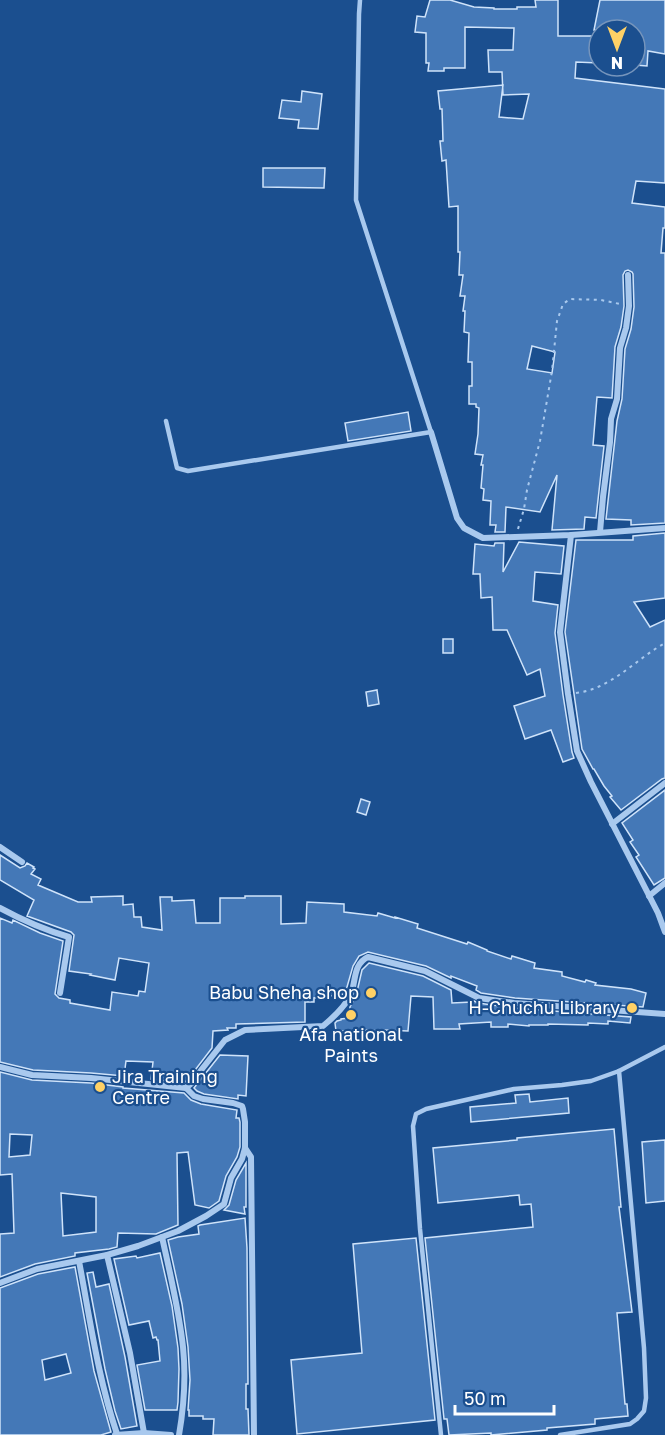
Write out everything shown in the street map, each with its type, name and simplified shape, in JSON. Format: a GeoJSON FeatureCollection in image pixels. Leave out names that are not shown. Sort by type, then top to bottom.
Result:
{"type":"FeatureCollection","features":[{"type":"Feature","properties":{"kind":"street"},"geometry":{"type":"LineString","coordinates":[[600,532],[611,419],[617,399],[620,348],[629,306],[628,275]]}},
{"type":"Feature","properties":{"kind":"street"},"geometry":{"type":"LineString","coordinates":[[431,432],[457,518],[464,528],[483,538],[571,535],[665,528]]}},
{"type":"Feature","properties":{"kind":"street"},"geometry":{"type":"LineString","coordinates":[[571,535],[560,632],[577,750],[665,932]]}},
{"type":"Feature","properties":{"kind":"street"},"geometry":{"type":"LineString","coordinates":[[612,824],[665,783]]}},
{"type":"Feature","properties":{"kind":"street"},"geometry":{"type":"LineString","coordinates":[[0,847],[22,862]]}},
{"type":"Feature","properties":{"kind":"street"},"geometry":{"type":"LineString","coordinates":[[649,896],[665,883]]}},
{"type":"Feature","properties":{"kind":"street"},"geometry":{"type":"LineString","coordinates":[[0,908],[16,917],[69,937],[60,993]]}},
{"type":"Feature","properties":{"kind":"street"},"geometry":{"type":"LineString","coordinates":[[186,1088],[225,1040],[245,1030],[323,1026],[342,1008],[351,994],[358,966],[368,957],[425,971],[479,998],[514,1003],[665,1014]]}},
{"type":"Feature","properties":{"kind":"street"},"geometry":{"type":"LineString","coordinates":[[0,1067],[32,1075],[91,1078],[186,1088],[194,1096],[203,1099],[242,1106],[245,1122],[245,1148],[242,1159],[231,1178],[224,1204],[206,1216],[178,1232],[138,1246],[107,1255],[37,1269],[0,1282]]}},
{"type":"Feature","properties":{"kind":"street"},"geometry":{"type":"LineString","coordinates":[[245,1148],[251,1157],[254,1435]]}},
{"type":"Feature","properties":{"kind":"street"},"geometry":{"type":"LineString","coordinates":[[162,1237],[176,1299],[183,1348],[183,1408],[179,1435]]}},
{"type":"Feature","properties":{"kind":"street"},"geometry":{"type":"LineString","coordinates":[[107,1255],[130,1353],[144,1433]]}},
{"type":"Feature","properties":{"kind":"street"},"geometry":{"type":"LineString","coordinates":[[79,1261],[98,1362],[116,1435],[144,1433],[171,1435]]}},
{"type":"Feature","properties":{"kind":"lane"},"geometry":{"type":"LineString","coordinates":[[166,422],[177,468],[189,471],[431,432],[356,200],[360,0]]}},
{"type":"Feature","properties":{"kind":"lane"},"geometry":{"type":"LineString","coordinates":[[441,1435],[420,1229],[413,1126],[416,1114],[426,1109],[514,1089],[591,1081],[620,1071],[665,1047]]}},
{"type":"Feature","properties":{"kind":"lane"},"geometry":{"type":"LineString","coordinates":[[560,1435],[630,1424],[644,1411],[646,1398],[644,1348],[620,1071]]}},
{"type":"Feature","properties":{"kind":"path"},"geometry":{"type":"LineString","coordinates":[[515,537],[540,441],[552,371],[557,321],[563,304],[570,299],[601,300],[629,306]]}},
{"type":"Feature","properties":{"kind":"path"},"geometry":{"type":"LineString","coordinates":[[568,694],[596,688],[621,674],[650,651],[665,643]]}},
{"type":"Feature","properties":{"kind":"building"},"geometry":{"type":"Polygon","coordinates":[[[430,0],[450,0],[474,7],[517,9],[517,7],[536,7],[535,0],[558,0],[558,36],[587,36],[587,62],[576,62],[575,78],[665,89],[665,183],[636,181],[632,203],[665,207],[665,228],[663,228],[661,253],[665,253],[665,523],[631,525],[631,520],[606,519],[617,421],[622,399],[625,349],[634,307],[633,274],[628,270],[623,275],[624,306],[615,347],[612,398],[597,397],[593,445],[604,446],[596,518],[585,517],[584,529],[552,530],[557,475],[540,512],[506,507],[505,532],[495,532],[496,525],[490,525],[491,501],[483,500],[484,489],[481,488],[483,455],[475,454],[479,408],[476,404],[469,404],[472,362],[468,362],[469,333],[464,332],[465,296],[460,296],[463,275],[459,275],[458,206],[449,207],[446,160],[442,161],[440,141],[443,141],[442,109],[440,109],[438,91],[503,85],[502,72],[489,72],[488,50],[513,50],[514,28],[465,27],[465,68],[428,71],[426,33],[415,32],[417,16],[425,17],[430,0]],[[503,88],[499,117],[523,119],[529,94],[503,95],[503,88]],[[532,346],[527,369],[552,373],[555,352],[532,346]]]}},
{"type":"Feature","properties":{"kind":"building"},"geometry":{"type":"Polygon","coordinates":[[[600,0],[665,0],[665,54],[648,51],[647,66],[647,18],[596,18],[600,0]]]}},
{"type":"Feature","properties":{"kind":"building"},"geometry":{"type":"Polygon","coordinates":[[[302,91],[322,94],[318,129],[298,128],[299,120],[279,118],[282,100],[301,102],[302,91]]]}},
{"type":"Feature","properties":{"kind":"building"},"geometry":{"type":"Polygon","coordinates":[[[263,168],[325,168],[324,188],[263,187],[263,168]]]}},
{"type":"Feature","properties":{"kind":"building"},"geometry":{"type":"Polygon","coordinates":[[[408,412],[411,431],[348,441],[345,423],[408,412]]]}},
{"type":"Feature","properties":{"kind":"building"},"geometry":{"type":"Polygon","coordinates":[[[665,533],[665,598],[634,602],[650,627],[665,620],[665,778],[621,810],[610,797],[612,796],[582,749],[565,632],[576,540],[633,540],[633,536],[665,533]]]}},
{"type":"Feature","properties":{"kind":"building"},"geometry":{"type":"Polygon","coordinates":[[[519,542],[564,546],[561,574],[535,572],[533,601],[558,605],[555,633],[574,758],[563,762],[551,730],[525,739],[514,706],[545,696],[540,669],[527,675],[507,630],[493,630],[492,597],[481,598],[480,574],[473,574],[475,544],[494,546],[495,543],[504,543],[503,572],[519,542]]]}},
{"type":"Feature","properties":{"kind":"building"},"geometry":{"type":"Polygon","coordinates":[[[443,639],[453,639],[453,653],[443,653],[443,639]]]}},
{"type":"Feature","properties":{"kind":"building"},"geometry":{"type":"Polygon","coordinates":[[[377,690],[379,704],[368,706],[366,692],[377,690]]]}},
{"type":"Feature","properties":{"kind":"building"},"geometry":{"type":"Polygon","coordinates":[[[665,790],[665,878],[654,885],[636,857],[639,855],[630,842],[633,840],[622,823],[665,790]]]}},
{"type":"Feature","properties":{"kind":"building"},"geometry":{"type":"Polygon","coordinates":[[[361,799],[370,802],[366,815],[357,812],[361,799]]]}},
{"type":"Feature","properties":{"kind":"building"},"geometry":{"type":"Polygon","coordinates":[[[0,855],[20,868],[27,863],[34,867],[31,874],[41,879],[38,885],[78,902],[92,902],[91,897],[123,896],[123,905],[133,904],[134,917],[141,917],[142,927],[162,930],[160,897],[172,897],[172,901],[194,900],[196,923],[220,923],[220,898],[281,896],[281,924],[306,923],[307,902],[344,904],[344,912],[377,916],[378,913],[395,917],[418,924],[417,928],[467,944],[468,942],[511,959],[512,956],[535,963],[534,968],[562,972],[562,976],[585,982],[586,980],[596,983],[595,985],[646,993],[643,1007],[515,998],[481,993],[476,990],[477,986],[451,976],[451,978],[426,966],[368,952],[359,956],[353,966],[345,994],[314,998],[314,1002],[305,1002],[305,1022],[236,1024],[236,1028],[213,1031],[212,1048],[184,1083],[151,1079],[153,1062],[126,1061],[124,1076],[33,1070],[0,1062],[0,918],[12,923],[13,920],[63,941],[55,994],[59,998],[70,1000],[70,1003],[110,1010],[112,992],[138,996],[139,991],[145,992],[149,963],[119,958],[115,980],[69,971],[74,935],[27,916],[34,900],[0,880],[0,855]]]}},
{"type":"Feature","properties":{"kind":"building"},"geometry":{"type":"Polygon","coordinates":[[[369,963],[423,976],[451,990],[452,1003],[472,1002],[472,1000],[478,1003],[514,1008],[631,1017],[630,1023],[608,1021],[608,1024],[529,1026],[508,1024],[508,1027],[491,1027],[491,1022],[459,1024],[460,1029],[434,1029],[433,997],[411,996],[408,1031],[336,1031],[337,1021],[349,1018],[350,1007],[356,996],[362,970],[369,963]]]}},
{"type":"Feature","properties":{"kind":"building"},"geometry":{"type":"Polygon","coordinates":[[[220,1055],[248,1056],[246,1096],[238,1095],[238,1099],[204,1094],[194,1088],[220,1055]]]}},
{"type":"Feature","properties":{"kind":"building"},"geometry":{"type":"Polygon","coordinates":[[[0,1072],[32,1080],[91,1083],[184,1093],[191,1100],[201,1104],[237,1110],[236,1118],[239,1118],[240,1122],[240,1147],[237,1157],[226,1176],[219,1201],[209,1208],[195,1205],[188,1152],[177,1153],[178,1225],[156,1234],[118,1233],[117,1247],[75,1253],[75,1256],[35,1264],[0,1277],[0,1234],[14,1233],[12,1174],[0,1175],[0,1072]],[[10,1134],[9,1157],[30,1155],[32,1135],[10,1134]],[[61,1193],[63,1236],[96,1232],[96,1197],[61,1193]]]}},
{"type":"Feature","properties":{"kind":"building"},"geometry":{"type":"Polygon","coordinates":[[[529,1094],[530,1102],[568,1098],[569,1113],[471,1122],[470,1107],[516,1103],[515,1095],[529,1094]]]}},
{"type":"Feature","properties":{"kind":"building"},"geometry":{"type":"Polygon","coordinates":[[[614,1129],[621,1207],[619,1207],[632,1312],[617,1313],[628,1416],[595,1419],[595,1424],[547,1428],[547,1430],[491,1435],[491,1433],[449,1435],[447,1419],[444,1419],[425,1238],[533,1227],[531,1204],[520,1205],[519,1195],[438,1203],[433,1148],[614,1129]]]}},
{"type":"Feature","properties":{"kind":"building"},"geometry":{"type":"Polygon","coordinates":[[[665,1140],[665,1201],[646,1203],[642,1142],[665,1140]]]}},
{"type":"Feature","properties":{"kind":"building"},"geometry":{"type":"Polygon","coordinates":[[[246,1163],[245,1214],[224,1210],[229,1205],[236,1180],[246,1163]]]}},
{"type":"Feature","properties":{"kind":"building"},"geometry":{"type":"Polygon","coordinates":[[[245,1218],[248,1384],[246,1384],[246,1409],[248,1409],[249,1435],[213,1435],[214,1419],[189,1416],[188,1347],[182,1304],[168,1240],[199,1234],[198,1226],[200,1225],[245,1218]]]}},
{"type":"Feature","properties":{"kind":"building"},"geometry":{"type":"Polygon","coordinates":[[[416,1238],[435,1420],[297,1434],[291,1360],[362,1353],[353,1244],[416,1238]]]}},
{"type":"Feature","properties":{"kind":"building"},"geometry":{"type":"Polygon","coordinates":[[[160,1253],[172,1306],[178,1348],[177,1410],[145,1410],[137,1365],[160,1361],[158,1340],[156,1337],[153,1338],[149,1321],[129,1325],[114,1259],[136,1256],[137,1258],[160,1253]]]}},
{"type":"Feature","properties":{"kind":"building"},"geometry":{"type":"Polygon","coordinates":[[[75,1267],[94,1371],[111,1432],[101,1435],[0,1435],[0,1288],[38,1274],[75,1267]],[[66,1354],[42,1360],[45,1380],[71,1373],[66,1354]]]}},
{"type":"Feature","properties":{"kind":"building"},"geometry":{"type":"Polygon","coordinates":[[[93,1272],[96,1287],[109,1284],[137,1426],[121,1429],[115,1411],[87,1273],[93,1272]]]}},
{"type":"Feature","properties":{"kind":"place","name":"Babu Sheha shop"},"geometry":{"type":"Point","coordinates":[371,993]}},
{"type":"Feature","properties":{"kind":"place","name":"H-Chuchu Library"},"geometry":{"type":"Point","coordinates":[632,1008]}},
{"type":"Feature","properties":{"kind":"place","name":"Afa national Paints"},"geometry":{"type":"Point","coordinates":[351,1015]}},
{"type":"Feature","properties":{"kind":"place","name":"Jira Training Centre"},"geometry":{"type":"Point","coordinates":[100,1087]}}]}
